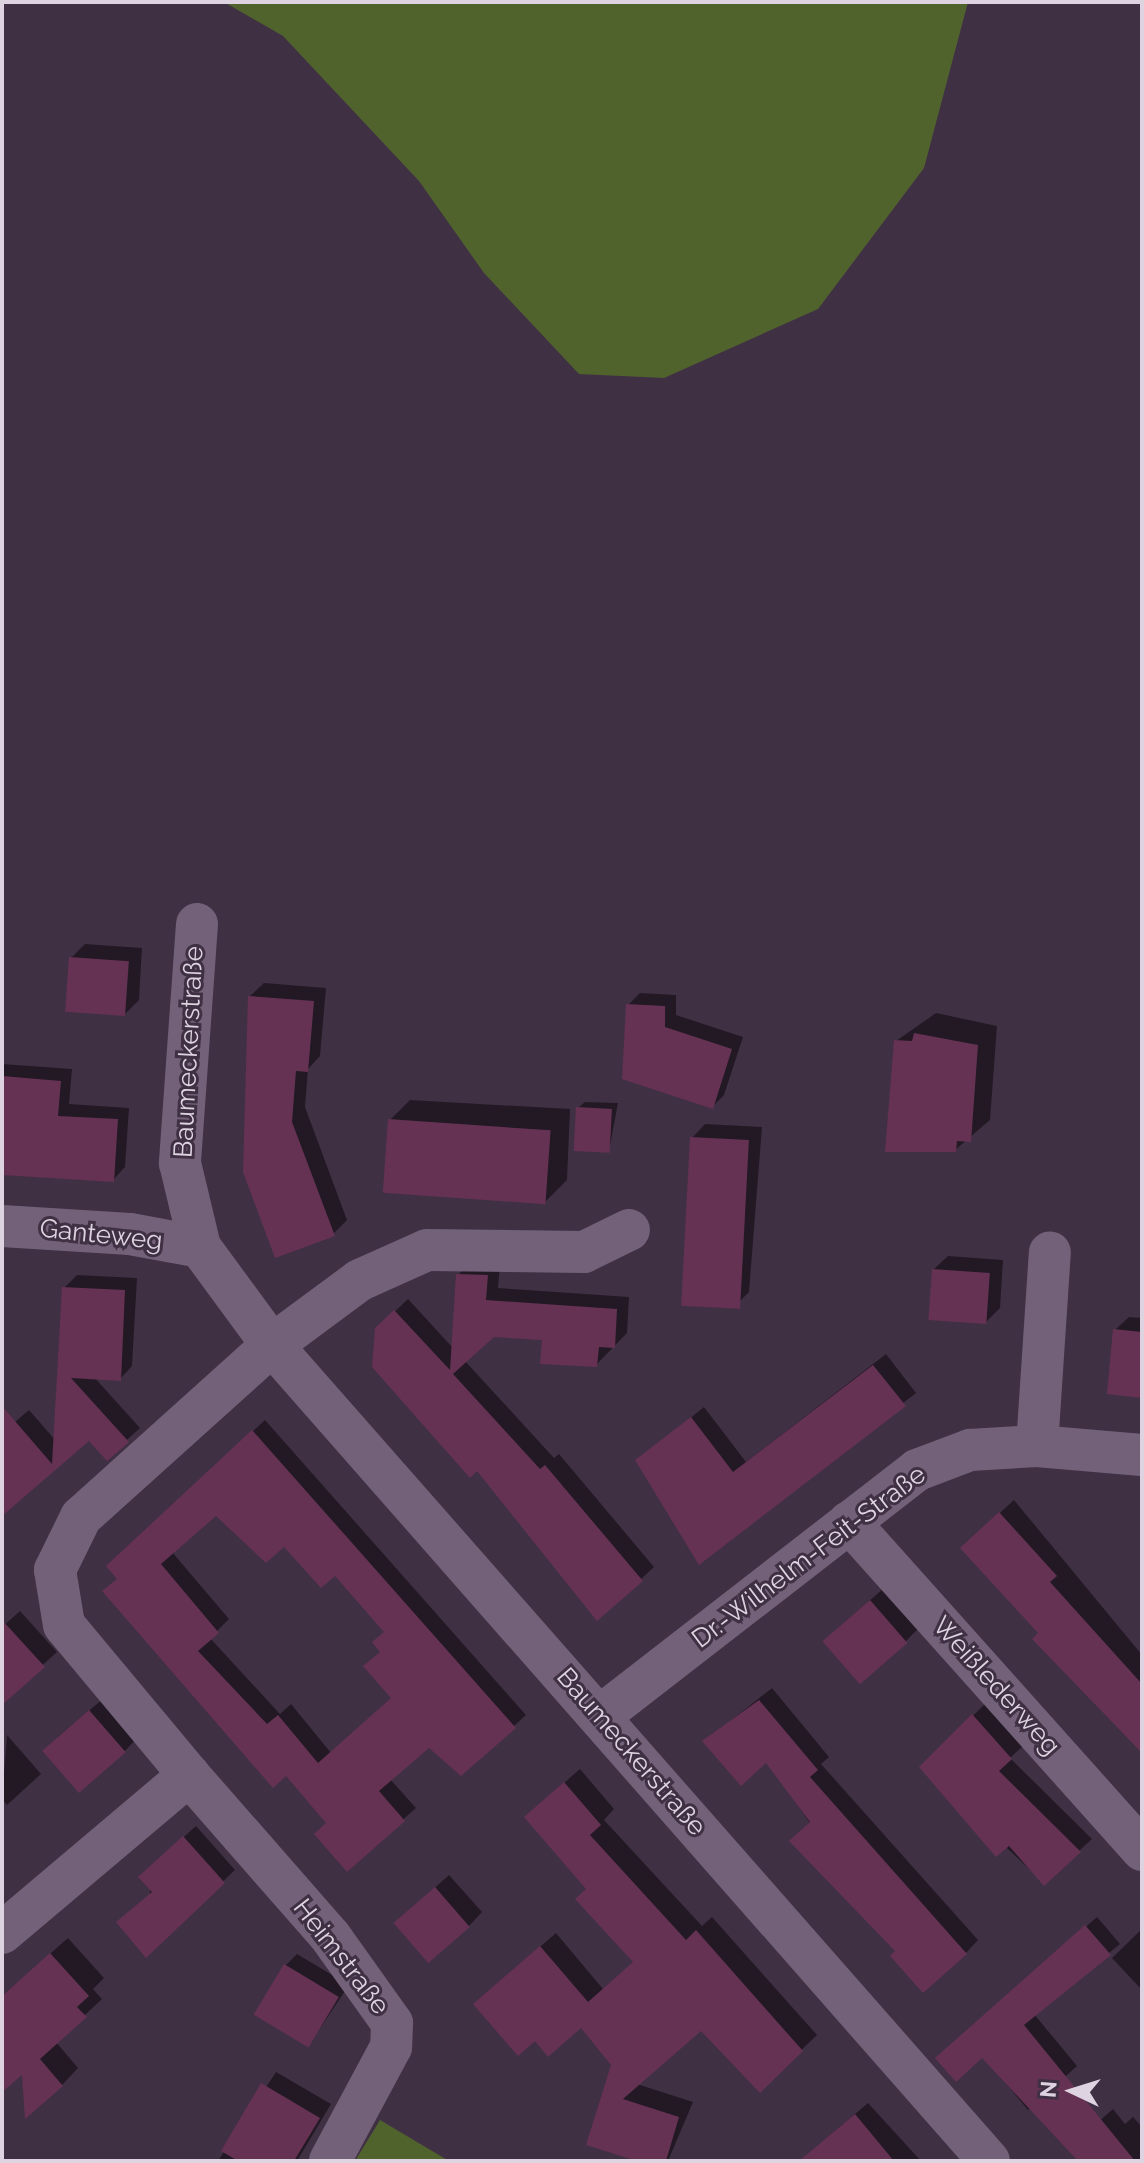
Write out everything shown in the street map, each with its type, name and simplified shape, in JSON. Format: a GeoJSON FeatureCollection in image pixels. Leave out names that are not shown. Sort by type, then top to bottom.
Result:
{"type":"FeatureCollection","features":[{"type":"Feature","properties":{"kind":"street","name":"Baumeckerstraße"},"geometry":{"type":"LineString","coordinates":[[197,924],[180,1163],[200,1247],[272,1345],[989,2161]]}},
{"type":"Feature","properties":{"kind":"street","name":"Ganteweg"},"geometry":{"type":"LineString","coordinates":[[2,1226],[130,1234],[200,1247]]}},
{"type":"Feature","properties":{"kind":"street"},"geometry":{"type":"LineString","coordinates":[[272,1345],[360,1280],[427,1250],[584,1252],[629,1230]]}},
{"type":"Feature","properties":{"kind":"street"},"geometry":{"type":"LineString","coordinates":[[1037,1446],[1050,1252]]}},
{"type":"Feature","properties":{"kind":"street","name":"Heimstraße"},"geometry":{"type":"LineString","coordinates":[[272,1345],[81,1517],[55,1570],[64,1625],[189,1775],[330,1936],[392,2023],[391,2047],[330,2161]]}},
{"type":"Feature","properties":{"kind":"street","name":"Dr.-Wilhelm-Feit-Straße"},"geometry":{"type":"LineString","coordinates":[[600,1716],[917,1470],[970,1450],[1037,1446],[1142,1455]]}},
{"type":"Feature","properties":{"kind":"street","name":"Weißlederweg"},"geometry":{"type":"LineString","coordinates":[[849,1522],[1142,1850]]}},
{"type":"Feature","properties":{"kind":"street"},"geometry":{"type":"LineString","coordinates":[[2,1933],[189,1775]]}},
{"type":"Feature","properties":{"kind":"green space"},"geometry":{"type":"Polygon","coordinates":[[[224,2],[968,2],[924,168],[818,309],[664,378],[579,374],[484,273],[419,181],[283,36],[224,2]]]}},
{"type":"Feature","properties":{"kind":"green space"},"geometry":{"type":"Polygon","coordinates":[[[380,2120],[449,2161],[355,2161],[380,2120]]]}},
{"type":"Feature","properties":{"kind":"building"},"geometry":{"type":"Polygon","coordinates":[[[69,957],[129,961],[125,1016],[65,1012],[69,957]]]}},
{"type":"Feature","properties":{"kind":"building"},"geometry":{"type":"Polygon","coordinates":[[[248,996],[314,1001],[308,1072],[296,1071],[292,1122],[335,1236],[275,1258],[243,1172],[248,996]]]}},
{"type":"Feature","properties":{"kind":"building"},"geometry":{"type":"Polygon","coordinates":[[[626,1004],[665,1006],[665,1027],[732,1049],[713,1109],[622,1079],[626,1004]]]}},
{"type":"Feature","properties":{"kind":"building"},"geometry":{"type":"Polygon","coordinates":[[[914,1033],[978,1045],[971,1142],[957,1141],[956,1152],[885,1152],[894,1040],[912,1041],[914,1033]]]}},
{"type":"Feature","properties":{"kind":"building"},"geometry":{"type":"Polygon","coordinates":[[[2,1076],[61,1081],[58,1116],[118,1119],[114,1182],[2,1175],[2,1076]]]}},
{"type":"Feature","properties":{"kind":"building"},"geometry":{"type":"Polygon","coordinates":[[[576,1107],[612,1109],[610,1153],[574,1151],[576,1107]]]}},
{"type":"Feature","properties":{"kind":"building"},"geometry":{"type":"Polygon","coordinates":[[[388,1119],[551,1130],[545,1204],[383,1193],[388,1119]]]}},
{"type":"Feature","properties":{"kind":"building"},"geometry":{"type":"Polygon","coordinates":[[[690,1137],[749,1140],[740,1309],[681,1306],[690,1137]]]}},
{"type":"Feature","properties":{"kind":"building"},"geometry":{"type":"Polygon","coordinates":[[[932,1269],[990,1273],[986,1324],[928,1320],[932,1269]]]}},
{"type":"Feature","properties":{"kind":"building"},"geometry":{"type":"Polygon","coordinates":[[[456,1274],[488,1275],[486,1300],[617,1309],[615,1348],[599,1347],[597,1367],[540,1364],[542,1340],[494,1337],[453,1374],[540,1469],[545,1465],[643,1581],[597,1621],[477,1471],[470,1478],[372,1367],[375,1328],[394,1310],[450,1370],[456,1274]]]}},
{"type":"Feature","properties":{"kind":"building"},"geometry":{"type":"Polygon","coordinates":[[[62,1287],[125,1290],[121,1381],[71,1378],[129,1442],[107,1461],[89,1441],[2,1516],[2,1406],[52,1464],[62,1287]]]}},
{"type":"Feature","properties":{"kind":"building"},"geometry":{"type":"Polygon","coordinates":[[[1113,1329],[1142,1332],[1142,1398],[1107,1394],[1113,1329]]]}},
{"type":"Feature","properties":{"kind":"building"},"geometry":{"type":"Polygon","coordinates":[[[873,1365],[906,1406],[699,1565],[635,1460],[691,1417],[733,1472],[873,1365]]]}},
{"type":"Feature","properties":{"kind":"building"},"geometry":{"type":"Polygon","coordinates":[[[252,1430],[516,1728],[461,1776],[429,1748],[379,1791],[405,1821],[347,1872],[314,1834],[326,1823],[286,1776],[273,1788],[102,1591],[117,1579],[106,1566],[252,1430]],[[216,1516],[161,1564],[219,1633],[198,1651],[267,1724],[278,1715],[318,1763],[391,1698],[363,1666],[380,1652],[372,1642],[384,1632],[335,1576],[321,1588],[284,1547],[266,1563],[216,1516]]]}},
{"type":"Feature","properties":{"kind":"building"},"geometry":{"type":"Polygon","coordinates":[[[999,1512],[1057,1576],[1050,1582],[1142,1684],[1142,1753],[1032,1639],[1038,1633],[960,1548],[999,1512]]]}},
{"type":"Feature","properties":{"kind":"building"},"geometry":{"type":"Polygon","coordinates":[[[870,1600],[907,1643],[860,1684],[822,1641],[870,1600]]]}},
{"type":"Feature","properties":{"kind":"building"},"geometry":{"type":"Polygon","coordinates":[[[2,1620],[45,1667],[2,1705],[2,1620]]]}},
{"type":"Feature","properties":{"kind":"building"},"geometry":{"type":"Polygon","coordinates":[[[759,1700],[818,1770],[810,1777],[967,1954],[923,1993],[890,1956],[895,1951],[789,1841],[810,1822],[766,1763],[741,1786],[702,1741],[759,1700]]]}},
{"type":"Feature","properties":{"kind":"building"},"geometry":{"type":"Polygon","coordinates":[[[89,1710],[126,1752],[79,1793],[42,1751],[89,1710]]]}},
{"type":"Feature","properties":{"kind":"building"},"geometry":{"type":"Polygon","coordinates":[[[972,1714],[1012,1759],[999,1771],[1081,1852],[1044,1886],[1009,1846],[996,1857],[919,1767],[972,1714]]]}},
{"type":"Feature","properties":{"kind":"building"},"geometry":{"type":"Polygon","coordinates":[[[564,1782],[601,1825],[590,1835],[686,1940],[696,1930],[803,2051],[760,2093],[701,2031],[623,2099],[679,2117],[666,2161],[637,2161],[586,2145],[611,2065],[581,2028],[548,2057],[535,2041],[518,2056],[473,2004],[540,1946],[588,2002],[633,1962],[575,1899],[586,1889],[524,1817],[564,1782]]]}},
{"type":"Feature","properties":{"kind":"building"},"geometry":{"type":"Polygon","coordinates":[[[183,1836],[225,1883],[146,1958],[116,1922],[152,1892],[138,1877],[183,1836]]]}},
{"type":"Feature","properties":{"kind":"building"},"geometry":{"type":"Polygon","coordinates":[[[435,1887],[470,1927],[428,1963],[393,1923],[435,1887]]]}},
{"type":"Feature","properties":{"kind":"building"},"geometry":{"type":"Polygon","coordinates":[[[1085,1925],[1111,1955],[1024,2025],[1135,2161],[1078,2161],[982,2058],[956,2082],[935,2058],[1085,1925]]]}},
{"type":"Feature","properties":{"kind":"building"},"geometry":{"type":"Polygon","coordinates":[[[50,1953],[89,1996],[77,2007],[87,2017],[40,2059],[63,2086],[25,2119],[22,2075],[2,2092],[2,1996],[50,1953]]]}},
{"type":"Feature","properties":{"kind":"building"},"geometry":{"type":"Polygon","coordinates":[[[284,1964],[339,1997],[308,2048],[254,2015],[284,1964]]]}},
{"type":"Feature","properties":{"kind":"building"},"geometry":{"type":"Polygon","coordinates":[[[261,2083],[320,2118],[294,2161],[238,2161],[221,2151],[261,2083]]]}},
{"type":"Feature","properties":{"kind":"building"},"geometry":{"type":"Polygon","coordinates":[[[855,2114],[894,2161],[799,2161],[855,2114]]]}}]}
